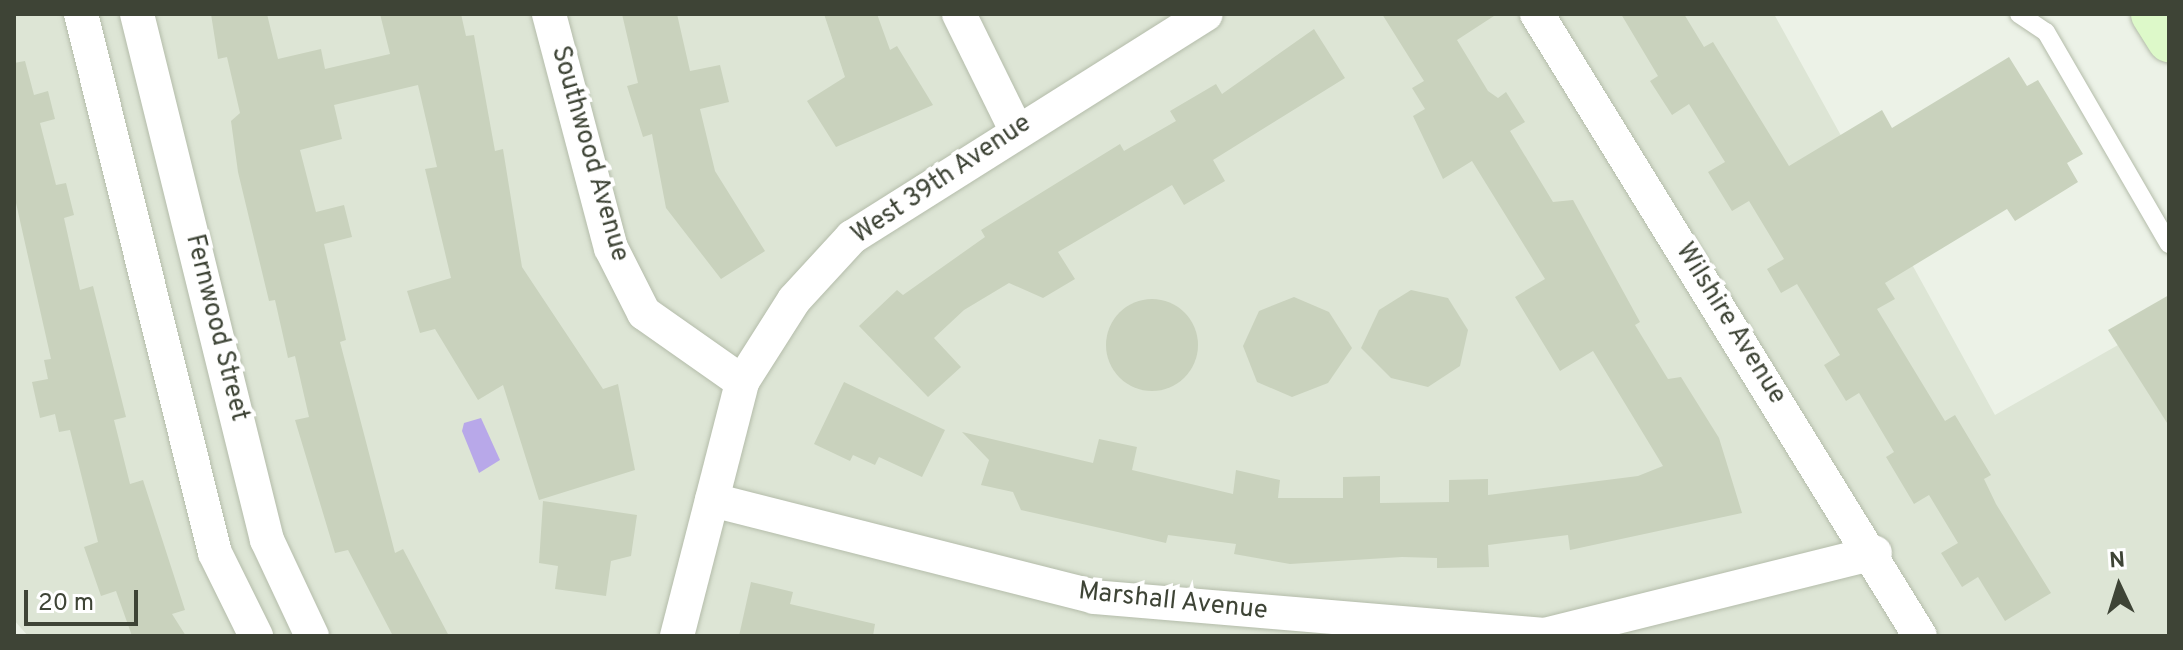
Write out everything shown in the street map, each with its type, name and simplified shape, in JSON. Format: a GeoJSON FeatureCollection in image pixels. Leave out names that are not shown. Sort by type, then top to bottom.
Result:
{"type":"FeatureCollection","features":[{"type":"Feature","properties":{"kind":"main road"},"geometry":{"type":"LineString","coordinates":[[2153,14],[2169,40]]}},
{"type":"Feature","properties":{"kind":"street"},"geometry":{"type":"LineString","coordinates":[[81,14],[215,553],[256,636]]}},
{"type":"Feature","properties":{"kind":"street","name":"Fernwood Street"},"geometry":{"type":"LineString","coordinates":[[137,14],[267,540],[312,636]]}},
{"type":"Feature","properties":{"kind":"street","name":"Southwood Avenue"},"geometry":{"type":"LineString","coordinates":[[549,14],[611,248],[644,313],[742,382]]}},
{"type":"Feature","properties":{"kind":"street"},"geometry":{"type":"LineString","coordinates":[[959,14],[1015,128]]}},
{"type":"Feature","properties":{"kind":"street","name":"West 39th Avenue"},"geometry":{"type":"LineString","coordinates":[[677,636],[742,382],[794,300],[852,237],[1015,128],[1206,14]]}},
{"type":"Feature","properties":{"kind":"street","name":"Wilshire Avenue"},"geometry":{"type":"LineString","coordinates":[[1537,14],[1875,553],[1920,636]]}},
{"type":"Feature","properties":{"kind":"street","name":"Marshall Avenue"},"geometry":{"type":"LineString","coordinates":[[712,500],[1094,597],[1545,635],[1875,553]]}},
{"type":"Feature","properties":{"kind":"lane"},"geometry":{"type":"LineString","coordinates":[[2019,14],[2046,32],[2169,244]]}},
{"type":"Feature","properties":{"kind":"shaded area"},"geometry":{"type":"Polygon","coordinates":[[[14,14],[1774,14],[1995,415],[2169,316],[2169,636],[28,636],[14,620],[14,14]]]}},
{"type":"Feature","properties":{"kind":"shaded area"},"geometry":{"type":"Polygon","coordinates":[[[481,418],[500,460],[479,473],[462,431],[464,423],[481,418]]]}},
{"type":"Feature","properties":{"kind":"building"},"geometry":{"type":"Polygon","coordinates":[[[211,14],[267,14],[278,59],[321,49],[325,69],[390,54],[380,14],[461,14],[466,36],[474,35],[495,151],[503,149],[522,267],[603,389],[618,384],[635,470],[539,500],[503,385],[478,400],[435,329],[420,333],[407,291],[451,278],[425,169],[437,167],[418,85],[334,105],[342,139],[300,150],[316,212],[344,205],[352,237],[324,244],[346,340],[340,342],[395,553],[403,549],[449,636],[393,636],[348,550],[335,553],[295,420],[309,417],[295,356],[288,358],[275,300],[269,301],[238,172],[231,121],[240,113],[227,57],[218,59],[211,14]]]}},
{"type":"Feature","properties":{"kind":"building"},"geometry":{"type":"Polygon","coordinates":[[[622,14],[677,14],[690,71],[720,65],[729,102],[700,109],[715,171],[765,251],[721,279],[666,208],[652,134],[643,137],[627,86],[638,83],[622,14]]]}},
{"type":"Feature","properties":{"kind":"building"},"geometry":{"type":"Polygon","coordinates":[[[824,14],[877,14],[890,50],[897,46],[933,105],[836,147],[807,101],[845,77],[824,14]]]}},
{"type":"Feature","properties":{"kind":"building"},"geometry":{"type":"Polygon","coordinates":[[[1382,14],[1497,14],[1457,40],[1488,91],[1498,98],[1506,92],[1525,122],[1510,131],[1553,202],[1573,200],[1640,322],[1635,325],[1668,379],[1681,377],[1719,438],[1742,513],[1570,550],[1568,535],[1488,545],[1489,567],[1437,568],[1437,558],[1402,557],[1290,564],[1234,554],[1236,544],[1168,535],[1166,543],[1021,510],[1013,492],[981,485],[989,460],[962,432],[1093,463],[1099,439],[1137,447],[1132,470],[1233,494],[1236,470],[1280,480],[1278,498],[1343,498],[1343,477],[1380,476],[1380,503],[1449,502],[1449,480],[1488,479],[1488,495],[1638,476],[1663,466],[1593,351],[1560,371],[1515,297],[1545,279],[1472,161],[1443,179],[1413,116],[1425,109],[1412,88],[1424,81],[1382,14]]]}},
{"type":"Feature","properties":{"kind":"building"},"geometry":{"type":"Polygon","coordinates":[[[1621,14],[1684,14],[1704,47],[1713,42],[1789,166],[1882,110],[1892,128],[2009,57],[2027,86],[2038,80],[2083,154],[2067,163],[2078,182],[2015,221],[2007,209],[1885,283],[1895,299],[1877,309],[1945,421],[1955,415],[1991,475],[1984,479],[1996,504],[2051,593],[2005,621],[1978,577],[1962,587],[1941,553],[1958,543],[1929,495],[1914,504],[1886,457],[1894,452],[1859,393],[1846,401],[1824,365],[1840,355],[1797,284],[1781,293],[1767,269],[1784,259],[1749,201],[1732,211],[1708,172],[1725,162],[1689,104],[1672,115],[1650,81],[1658,76],[1621,14]]]}},
{"type":"Feature","properties":{"kind":"building"},"geometry":{"type":"Polygon","coordinates":[[[1314,29],[1345,78],[1213,160],[1225,181],[1184,205],[1172,185],[1058,252],[1075,279],[1043,298],[1009,283],[964,310],[934,338],[961,367],[928,397],[859,326],[897,290],[903,295],[985,237],[981,230],[1120,144],[1124,151],[1176,121],[1170,111],[1216,84],[1222,94],[1314,29]]]}},
{"type":"Feature","properties":{"kind":"building"},"geometry":{"type":"Polygon","coordinates":[[[25,61],[34,95],[48,91],[55,119],[40,123],[56,185],[66,183],[74,215],[64,218],[80,290],[93,286],[126,417],[114,420],[130,484],[143,480],[185,610],[172,614],[186,636],[132,636],[116,591],[101,596],[84,547],[98,542],[70,430],[59,432],[55,414],[40,418],[32,382],[48,379],[44,360],[51,359],[14,194],[14,63],[25,61]]]}},
{"type":"Feature","properties":{"kind":"building"},"geometry":{"type":"Polygon","coordinates":[[[1411,290],[1448,298],[1468,330],[1460,366],[1428,387],[1391,378],[1361,348],[1379,310],[1411,290]]]}},
{"type":"Feature","properties":{"kind":"building"},"geometry":{"type":"Polygon","coordinates":[[[2169,295],[2169,426],[2108,330],[2169,295]]]}},
{"type":"Feature","properties":{"kind":"building"},"geometry":{"type":"Polygon","coordinates":[[[1294,297],[1329,312],[1352,348],[1328,383],[1292,397],[1257,382],[1243,346],[1259,311],[1294,297]]]}},
{"type":"Feature","properties":{"kind":"building"},"geometry":{"type":"Polygon","coordinates":[[[1152,299],[1170,302],[1185,312],[1195,327],[1198,345],[1195,363],[1185,378],[1170,388],[1152,391],[1134,388],[1119,378],[1109,363],[1106,345],[1109,327],[1119,312],[1134,302],[1152,299]]]}},
{"type":"Feature","properties":{"kind":"building"},"geometry":{"type":"Polygon","coordinates":[[[844,382],[945,430],[922,477],[879,457],[875,465],[853,455],[850,461],[814,444],[844,382]]]}},
{"type":"Feature","properties":{"kind":"building"},"geometry":{"type":"Polygon","coordinates":[[[543,501],[637,515],[631,556],[611,561],[606,596],[555,589],[558,566],[539,563],[543,501]]]}},
{"type":"Feature","properties":{"kind":"building"},"geometry":{"type":"Polygon","coordinates":[[[751,582],[793,592],[790,604],[875,624],[873,636],[739,636],[751,582]]]}}]}
